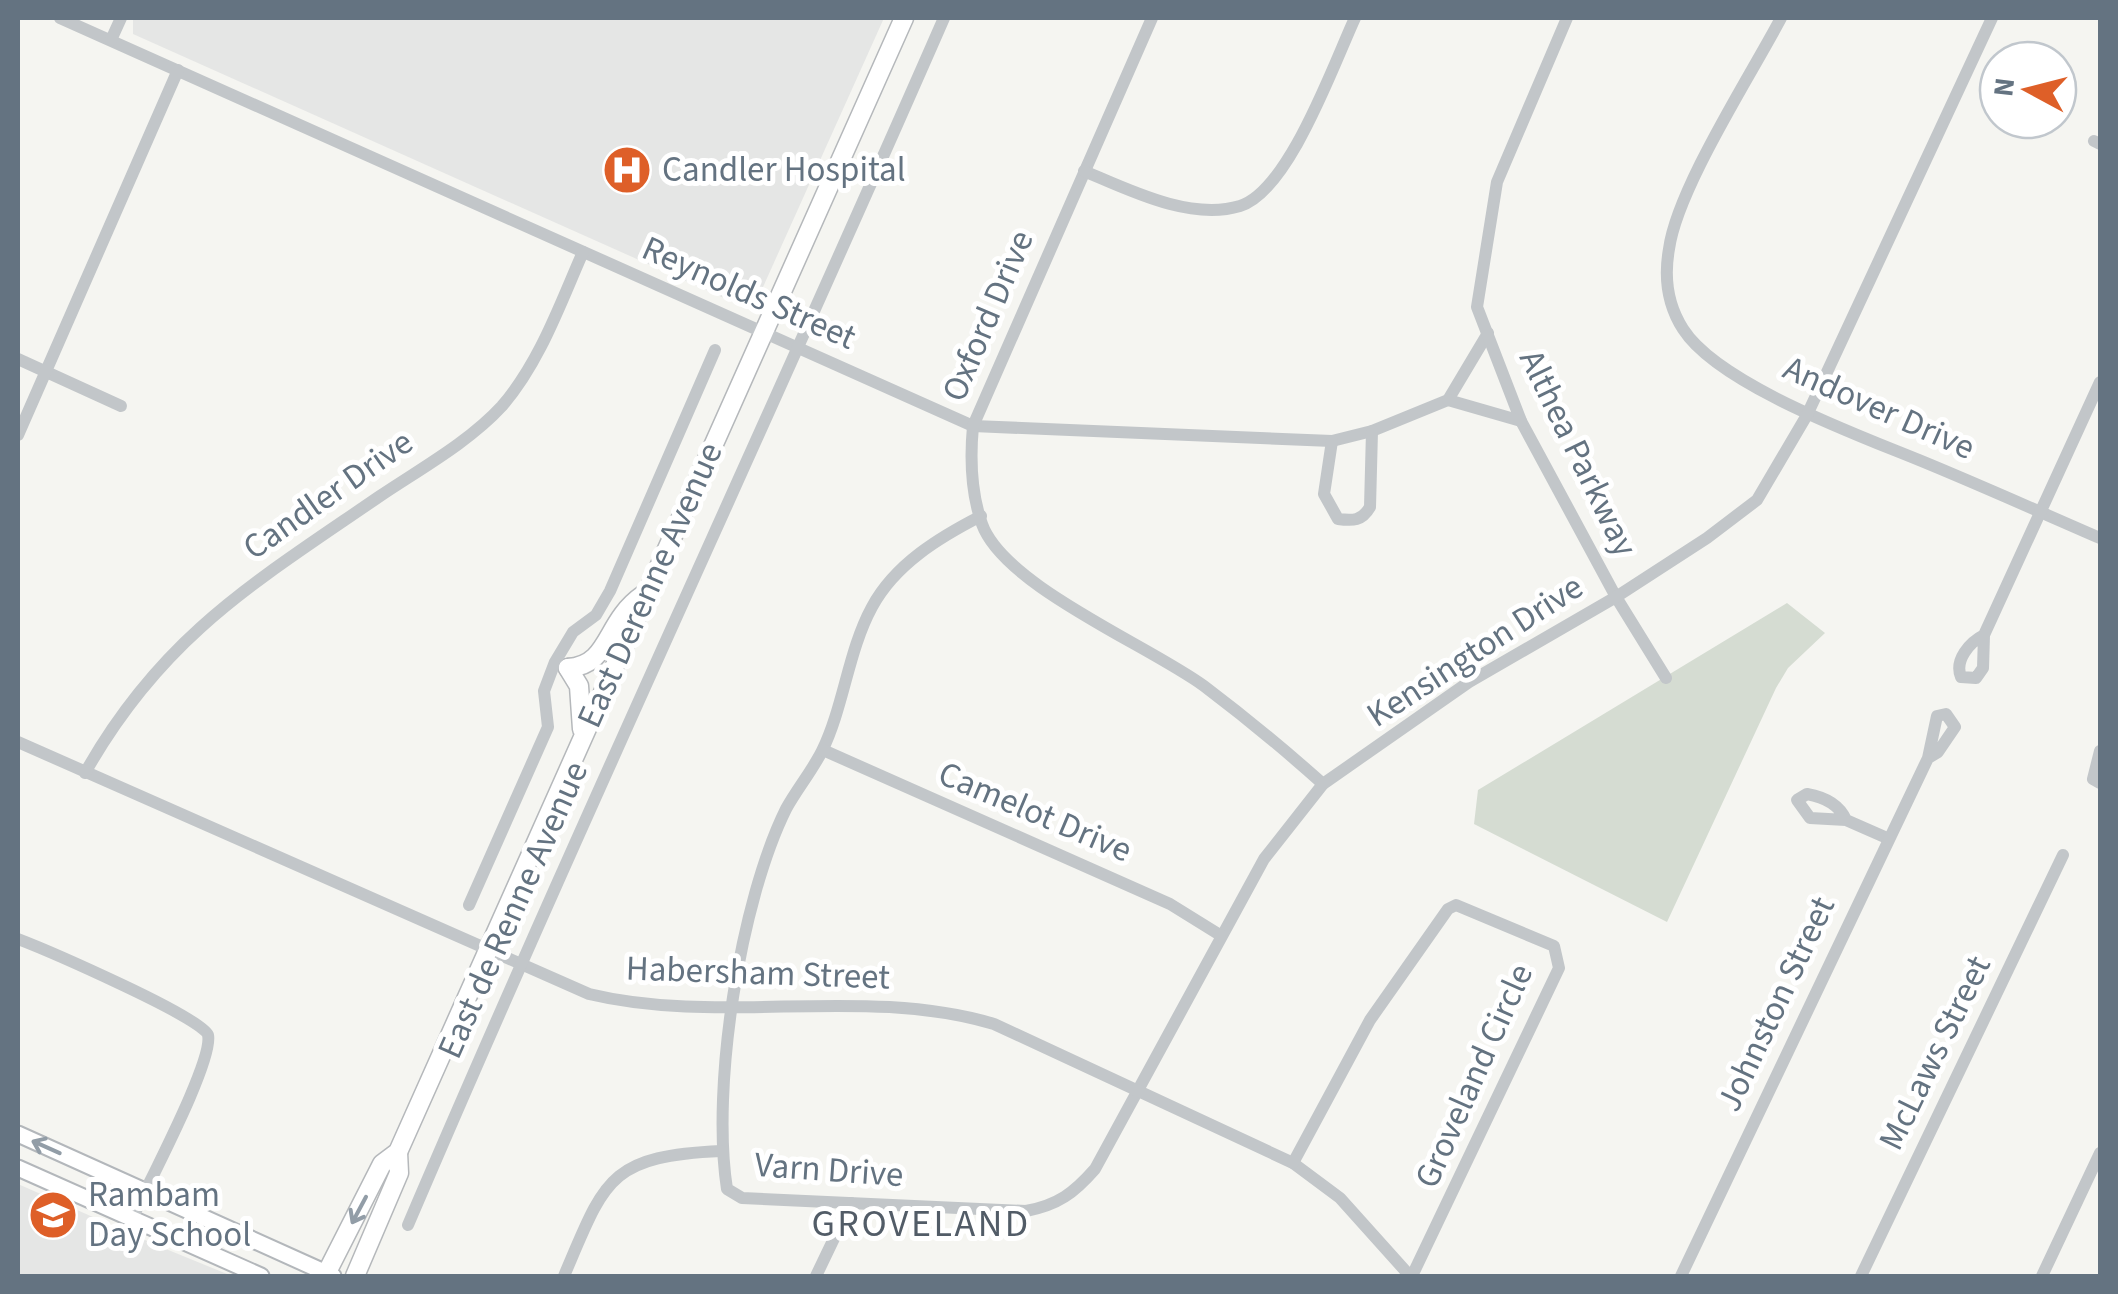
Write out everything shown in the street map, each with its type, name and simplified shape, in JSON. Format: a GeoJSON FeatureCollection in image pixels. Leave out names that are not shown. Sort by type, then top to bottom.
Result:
{"type":"FeatureCollection","features":[{"type":"Feature","properties":{"kind":"highway","name":"East Derenne Avenue"},"geometry":{"type":"LineString","coordinates":[[355,1276],[399,1174],[398,1152],[904,18]]}},
{"type":"Feature","properties":{"kind":"highway"},"geometry":{"type":"LineString","coordinates":[[582,734],[579,686],[568,668],[588,666],[596,660],[615,618],[647,592]]}},
{"type":"Feature","properties":{"kind":"highway","name":"East Derenne Avenue"},"geometry":{"type":"LineString","coordinates":[[328,1275],[382,1164],[398,1152]]}},
{"type":"Feature","properties":{"kind":"main road"},"geometry":{"type":"LineString","coordinates":[[18,1134],[328,1275]]}},
{"type":"Feature","properties":{"kind":"main road"},"geometry":{"type":"LineString","coordinates":[[18,1168],[261,1276]]}},
{"type":"Feature","properties":{"kind":"street","name":"Reynolds Street"},"geometry":{"type":"LineString","coordinates":[[60,18],[972,426],[1332,441],[1372,431],[1448,400]]}},
{"type":"Feature","properties":{"kind":"street"},"geometry":{"type":"LineString","coordinates":[[112,40],[122,18]]}},
{"type":"Feature","properties":{"kind":"street","name":"East de Renne Avenue"},"geometry":{"type":"LineString","coordinates":[[408,1224],[518,966],[800,348],[944,18]]}},
{"type":"Feature","properties":{"kind":"street","name":"Oxford Drive"},"geometry":{"type":"LineString","coordinates":[[1152,18],[972,426],[970,464],[982,524],[1000,551],[1030,580],[1203,686],[1323,784]]}},
{"type":"Feature","properties":{"kind":"street"},"geometry":{"type":"LineString","coordinates":[[1084,170],[1171,204],[1211,209],[1242,206],[1272,183],[1355,18]]}},
{"type":"Feature","properties":{"kind":"street","name":"Althea Parkway"},"geometry":{"type":"LineString","coordinates":[[1567,18],[1496,182],[1476,307],[1522,422],[1616,597],[1666,678]]}},
{"type":"Feature","properties":{"kind":"street","name":"Andover Drive"},"geometry":{"type":"LineString","coordinates":[[1781,18],[1680,210],[1669,247],[1668,297],[1684,330],[1699,348],[1807,415],[2100,538]]}},
{"type":"Feature","properties":{"kind":"street","name":"Kensington Drive"},"geometry":{"type":"LineString","coordinates":[[1138,1088],[1264,858],[1323,784],[1469,682],[1616,597],[1757,500],[1807,415],[1992,18]]}},
{"type":"Feature","properties":{"kind":"street"},"geometry":{"type":"LineString","coordinates":[[18,435],[178,70]]}},
{"type":"Feature","properties":{"kind":"street","name":"Candler Drive"},"geometry":{"type":"LineString","coordinates":[[85,773],[115,720],[151,674],[207,618],[500,408],[542,343],[582,252]]}},
{"type":"Feature","properties":{"kind":"street"},"geometry":{"type":"LineString","coordinates":[[1488,333],[1448,400],[1522,422]]}},
{"type":"Feature","properties":{"kind":"street"},"geometry":{"type":"LineString","coordinates":[[469,905],[548,727],[544,691],[555,662],[573,632],[596,615],[610,591],[715,350]]}},
{"type":"Feature","properties":{"kind":"street"},"geometry":{"type":"LineString","coordinates":[[18,360],[121,406]]}},
{"type":"Feature","properties":{"kind":"street"},"geometry":{"type":"LineString","coordinates":[[1984,635],[2100,382]]}},
{"type":"Feature","properties":{"kind":"street"},"geometry":{"type":"LineString","coordinates":[[1332,441],[1324,494],[1338,519],[1353,521],[1365,516],[1370,506],[1372,431]]}},
{"type":"Feature","properties":{"kind":"street","name":"Varn Drive"},"geometry":{"type":"LineString","coordinates":[[982,516],[940,537],[906,565],[872,606],[822,750],[786,810],[748,927],[731,1007],[721,1151],[728,1188],[742,1198],[1026,1211],[1053,1206],[1074,1192],[1095,1169],[1138,1088]]}},
{"type":"Feature","properties":{"kind":"street","name":"Habersham Street"},"geometry":{"type":"LineString","coordinates":[[18,742],[564,986],[616,1000],[731,1007],[892,1006],[960,1014],[994,1024],[1293,1163],[1340,1198],[1411,1276]]}},
{"type":"Feature","properties":{"kind":"street","name":"Camelot Drive"},"geometry":{"type":"LineString","coordinates":[[822,750],[1154,897],[1220,936]]}},
{"type":"Feature","properties":{"kind":"street"},"geometry":{"type":"LineString","coordinates":[[2100,752],[2092,770],[2093,779],[2100,783]]}},
{"type":"Feature","properties":{"kind":"street","name":"Johnston Street"},"geometry":{"type":"LineString","coordinates":[[1681,1276],[1928,758]]}},
{"type":"Feature","properties":{"kind":"street"},"geometry":{"type":"LineString","coordinates":[[1846,820],[1887,838]]}},
{"type":"Feature","properties":{"kind":"street","name":"McLaws Street"},"geometry":{"type":"LineString","coordinates":[[1862,1276],[2063,855]]}},
{"type":"Feature","properties":{"kind":"street","name":"Groveland Circle"},"geometry":{"type":"LineString","coordinates":[[1293,1163],[1370,1020],[1448,910],[1456,905],[1554,946],[1559,968],[1411,1276]]}},
{"type":"Feature","properties":{"kind":"street"},"geometry":{"type":"LineString","coordinates":[[18,938],[203,1024],[208,1035],[205,1064],[132,1219]]}},
{"type":"Feature","properties":{"kind":"street"},"geometry":{"type":"LineString","coordinates":[[564,1276],[600,1191],[641,1161],[676,1153],[721,1151]]}},
{"type":"Feature","properties":{"kind":"street"},"geometry":{"type":"LineString","coordinates":[[2042,1276],[2100,1153]]}},
{"type":"Feature","properties":{"kind":"street"},"geometry":{"type":"LineString","coordinates":[[816,1276],[851,1203]]}},
{"type":"Feature","properties":{"kind":"shaded area","name":"Candler Hospital"},"geometry":{"type":"Polygon","coordinates":[[[133,18],[884,18],[754,307],[742,306],[133,34],[133,18]]]}},
{"type":"Feature","properties":{"kind":"shaded area"},"geometry":{"type":"Polygon","coordinates":[[[1787,603],[1825,633],[1788,668],[1776,688],[1667,922],[1474,824],[1478,790],[1787,603]]]}},
{"type":"Feature","properties":{"kind":"shaded area","name":"Rambam Day School"},"geometry":{"type":"Polygon","coordinates":[[[18,1184],[161,1247],[232,1276],[18,1276],[18,1184]]]}},
{"type":"Feature","properties":{"kind":"place","name":"Candler Hospital"},"geometry":{"type":"Point","coordinates":[627,170]}},
{"type":"Feature","properties":{"kind":"place","name":"Rambam Day School"},"geometry":{"type":"Point","coordinates":[53,1215]}},
{"type":"Feature","properties":{"kind":"district","name":"GROVELAND"},"geometry":{"type":"Point","coordinates":[921,1224]}}]}
